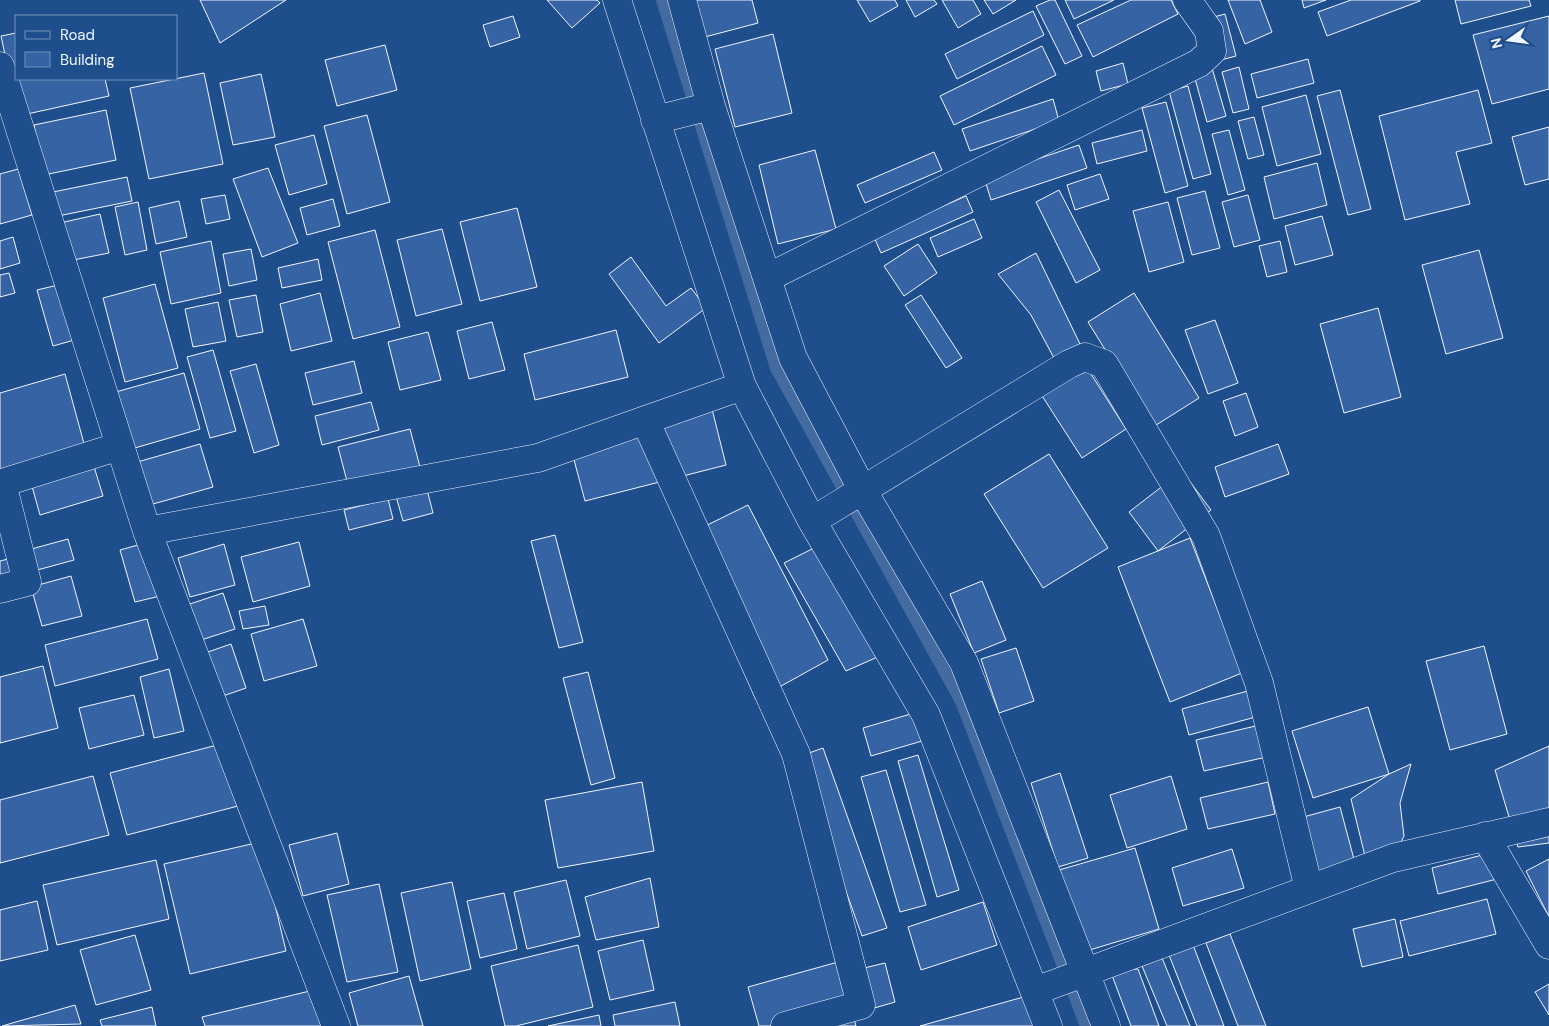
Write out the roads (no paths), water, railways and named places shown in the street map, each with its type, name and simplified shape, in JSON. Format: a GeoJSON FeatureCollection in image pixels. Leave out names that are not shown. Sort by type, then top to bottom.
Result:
{"type":"FeatureCollection","features":[{"type":"Feature","properties":{"kind":"street"},"geometry":{"type":"LineString","coordinates":[[617,0],[742,386],[812,521],[926,715],[1048,1026]]}},
{"type":"Feature","properties":{"kind":"street"},"geometry":{"type":"LineString","coordinates":[[682,0],[711,106],[793,358],[863,491],[964,663],[1106,1026]]}},
{"type":"Feature","properties":{"kind":"street"},"geometry":{"type":"LineString","coordinates":[[767,278],[1199,63],[1212,51],[1209,31],[1187,0]]}},
{"type":"Feature","properties":{"kind":"street"},"geometry":{"type":"LineString","coordinates":[[0,66],[147,531],[336,1026]]}},
{"type":"Feature","properties":{"kind":"street"},"geometry":{"type":"LineString","coordinates":[[655,120],[711,106]]}},
{"type":"Feature","properties":{"kind":"street"},"geometry":{"type":"LineString","coordinates":[[812,521],[1070,364],[1085,357],[1104,364],[1206,536],[1259,684],[1309,889]]}},
{"type":"Feature","properties":{"kind":"street"},"geometry":{"type":"LineString","coordinates":[[147,531],[538,458],[742,386]]}},
{"type":"Feature","properties":{"kind":"street"},"geometry":{"type":"LineString","coordinates":[[645,420],[796,754],[861,1004],[785,1026]]}},
{"type":"Feature","properties":{"kind":"street"},"geometry":{"type":"LineString","coordinates":[[0,589],[27,582],[2,483],[120,446]]}},
{"type":"Feature","properties":{"kind":"street"},"geometry":{"type":"LineString","coordinates":[[1035,991],[1393,858],[1549,822]]}},
{"type":"Feature","properties":{"kind":"street"},"geometry":{"type":"LineString","coordinates":[[1485,836],[1549,945]]}},
{"type":"Feature","properties":{"kind":"waterway"},"geometry":{"type":"LineString","coordinates":[[662,0],[776,368],[961,701],[1086,1026]]}}]}
